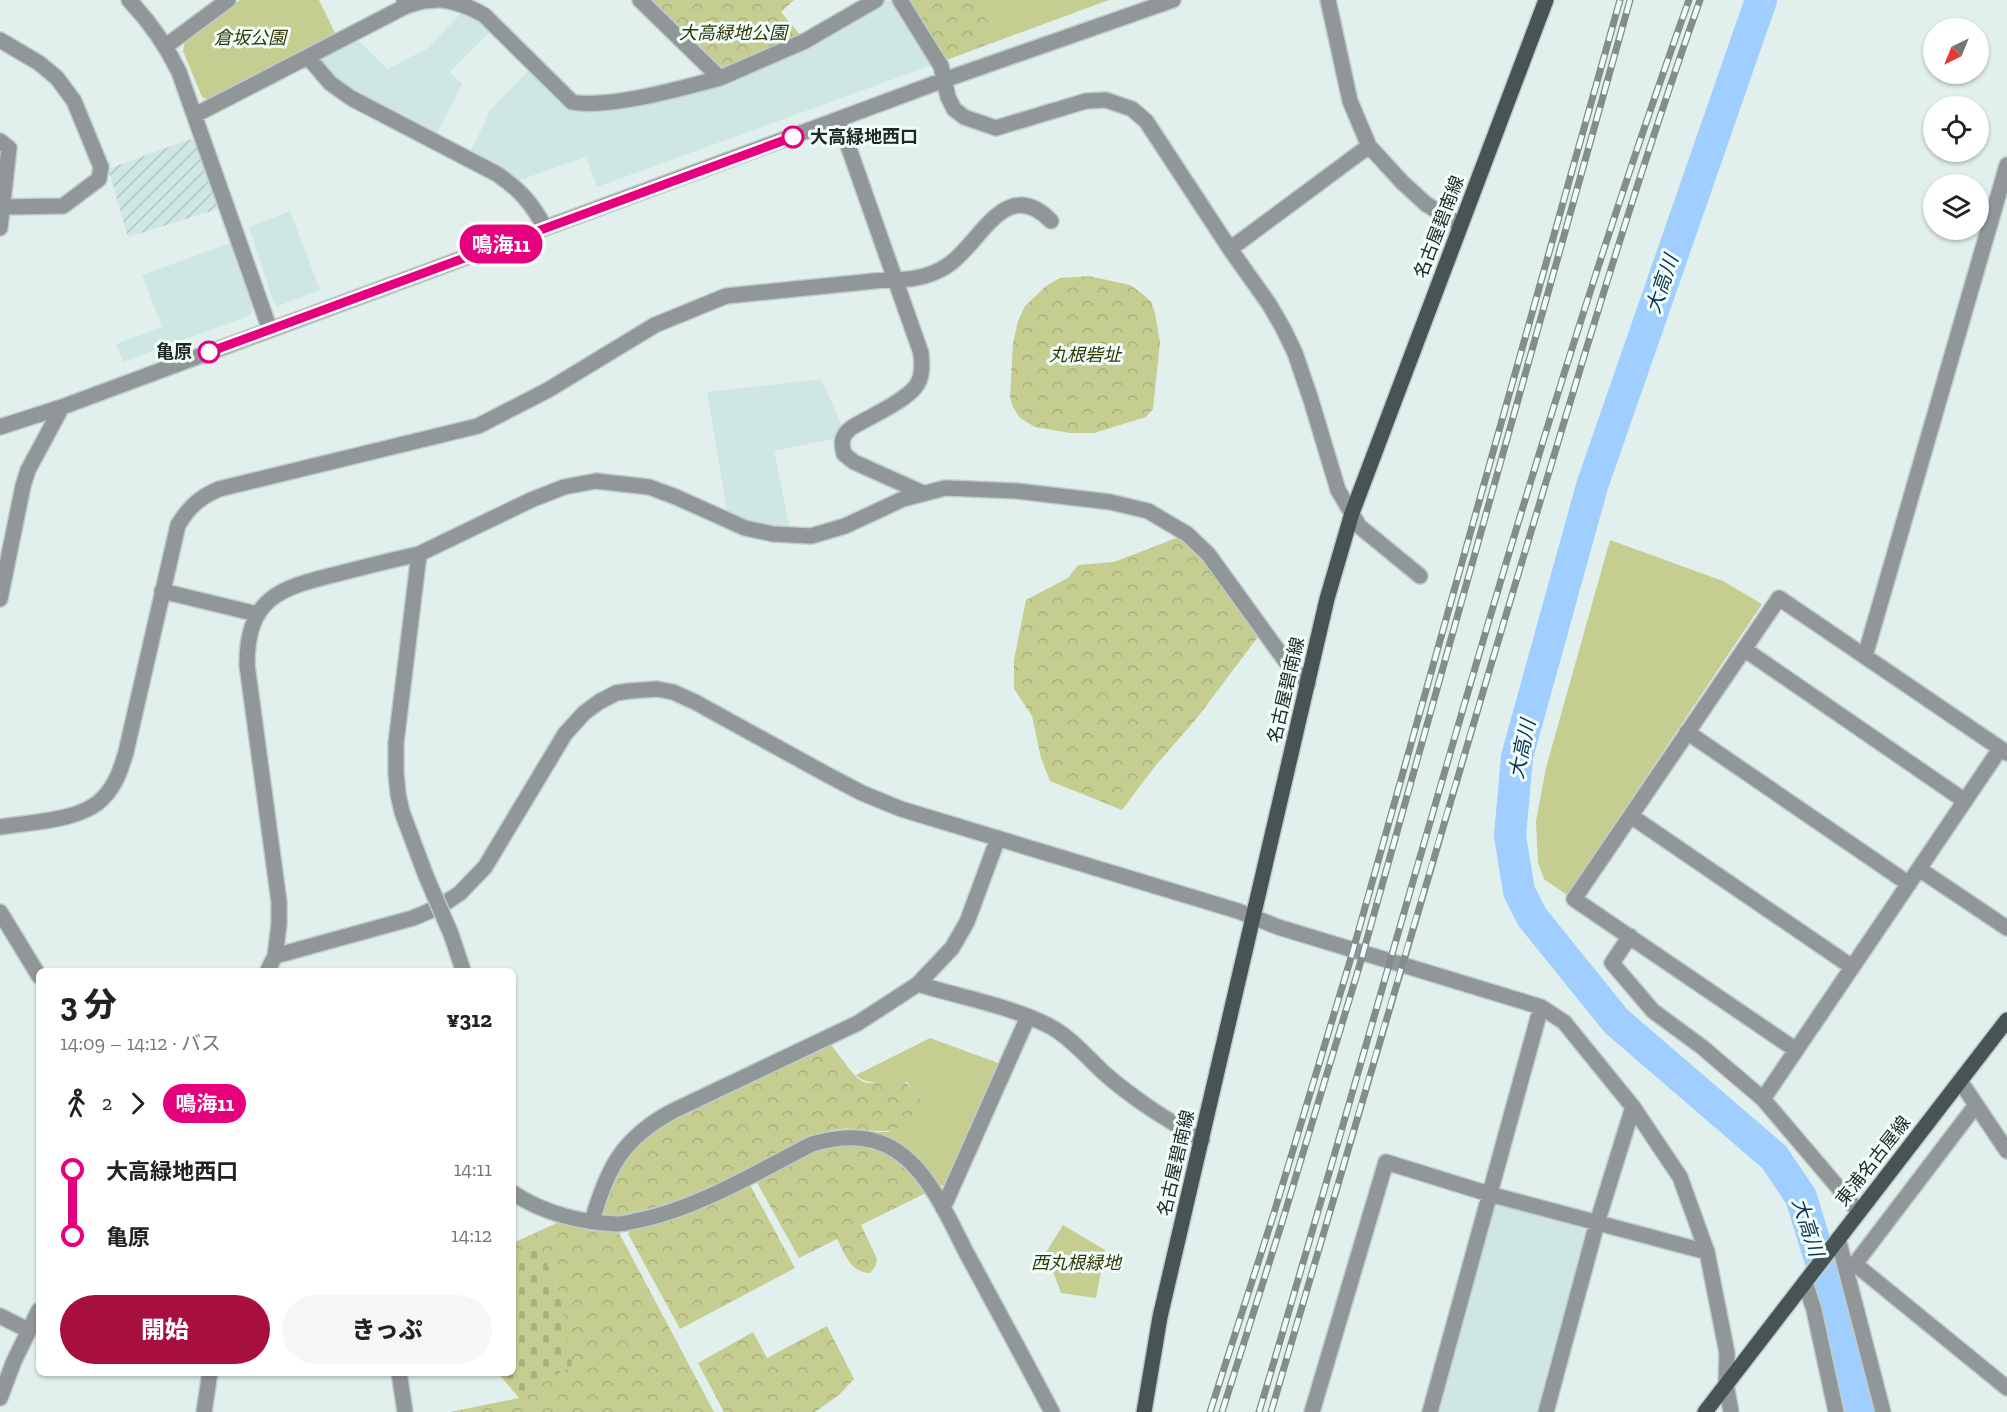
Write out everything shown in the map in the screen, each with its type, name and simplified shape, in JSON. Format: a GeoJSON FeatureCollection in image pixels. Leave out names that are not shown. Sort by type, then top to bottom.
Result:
{"type":"FeatureCollection","features":[{"type":"Feature","properties":{"kind":"main road","name":"名古屋碧南線"},"geometry":{"type":"LineString","coordinates":[[1144,1412],[1160,1317],[1327,599],[1352,513],[1546,0]]}},
{"type":"Feature","properties":{"kind":"main road","name":"東浦名古屋線"},"geometry":{"type":"LineString","coordinates":[[1705,1412],[2007,1020]]}},
{"type":"Feature","properties":{"kind":"street"},"geometry":{"type":"LineString","coordinates":[[129,0],[145,17],[166,46],[179,72],[270,330]]}},
{"type":"Feature","properties":{"kind":"street"},"geometry":{"type":"LineString","coordinates":[[166,46],[228,0]]}},
{"type":"Feature","properties":{"kind":"street"},"geometry":{"type":"LineString","coordinates":[[195,115],[308,57],[405,3],[438,0]]}},
{"type":"Feature","properties":{"kind":"street"},"geometry":{"type":"LineString","coordinates":[[442,0],[471,7],[484,15],[572,102],[585,104],[640,97],[720,78],[805,41],[876,0]]}},
{"type":"Feature","properties":{"kind":"street"},"geometry":{"type":"LineString","coordinates":[[640,0],[720,78]]}},
{"type":"Feature","properties":{"kind":"street"},"geometry":{"type":"LineString","coordinates":[[900,0],[941,66],[948,97],[954,109],[964,117],[996,128],[1086,101],[1106,100],[1132,110],[1146,121],[1269,304],[1295,353],[1338,490],[1359,526],[1420,576]]}},
{"type":"Feature","properties":{"kind":"street"},"geometry":{"type":"LineString","coordinates":[[2,424],[62,407],[944,80],[1173,0]]}},
{"type":"Feature","properties":{"kind":"street"},"geometry":{"type":"LineString","coordinates":[[1328,0],[1350,100],[1369,146],[1426,204],[1460,225]]}},
{"type":"Feature","properties":{"kind":"street"},"geometry":{"type":"LineString","coordinates":[[0,40],[39,63],[57,78],[74,101],[101,167],[99,179],[63,206],[1,207]]}},
{"type":"Feature","properties":{"kind":"street"},"geometry":{"type":"LineString","coordinates":[[308,57],[330,83],[351,98],[504,179],[523,194],[545,228]]}},
{"type":"Feature","properties":{"kind":"street"},"geometry":{"type":"LineString","coordinates":[[839,120],[921,353],[923,367],[917,385],[907,395],[850,428],[844,434],[841,443],[844,454],[854,462],[923,493]]}},
{"type":"Feature","properties":{"kind":"street"},"geometry":{"type":"LineString","coordinates":[[0,141],[9,148],[0,228]]}},
{"type":"Feature","properties":{"kind":"street"},"geometry":{"type":"LineString","coordinates":[[1230,249],[1369,146]]}},
{"type":"Feature","properties":{"kind":"street"},"geometry":{"type":"LineString","coordinates":[[1865,656],[2007,165]]}},
{"type":"Feature","properties":{"kind":"street"},"geometry":{"type":"LineString","coordinates":[[0,827],[73,815],[96,804],[112,788],[126,752],[178,525],[192,506],[208,494],[219,489],[478,426],[548,390],[656,325],[726,296],[894,279],[905,280],[932,274],[949,265],[966,250],[994,216],[1010,206],[1027,204],[1042,211],[1052,221]]}},
{"type":"Feature","properties":{"kind":"street"},"geometry":{"type":"LineString","coordinates":[[0,599],[28,470],[62,407]]}},
{"type":"Feature","properties":{"kind":"street"},"geometry":{"type":"LineString","coordinates":[[269,968],[275,956],[279,902],[247,665],[249,637],[257,614],[278,592],[299,583],[419,554],[531,500],[564,487],[596,481],[649,487],[745,528],[773,534],[812,536],[844,526],[903,499],[945,488],[1017,491],[1110,502],[1148,511],[1187,534],[1208,554],[1287,663],[1308,683]]}},
{"type":"Feature","properties":{"kind":"street"},"geometry":{"type":"LineString","coordinates":[[419,554],[396,743],[396,773],[402,812],[462,968]]}},
{"type":"Feature","properties":{"kind":"street"},"geometry":{"type":"LineString","coordinates":[[162,591],[257,614]]}},
{"type":"Feature","properties":{"kind":"street"},"geometry":{"type":"LineString","coordinates":[[1762,1099],[1796,1050],[1965,801],[2004,751],[1779,598],[1574,899],[1796,1050]]}},
{"type":"Feature","properties":{"kind":"street"},"geometry":{"type":"LineString","coordinates":[[1744,649],[1965,801]]}},
{"type":"Feature","properties":{"kind":"street"},"geometry":{"type":"LineString","coordinates":[[275,956],[412,918],[439,907],[460,893],[485,867],[565,734],[584,713],[616,693],[657,689],[673,692],[862,794],[901,809],[1238,911],[1278,927],[1541,1007],[1564,1022],[1633,1107],[1680,1177],[1707,1252],[1727,1353],[1726,1384],[1731,1412]]}},
{"type":"Feature","properties":{"kind":"street"},"geometry":{"type":"LineString","coordinates":[[1687,732],[1909,884]]}},
{"type":"Feature","properties":{"kind":"street"},"geometry":{"type":"LineString","coordinates":[[1631,816],[1852,967]]}},
{"type":"Feature","properties":{"kind":"street"},"geometry":{"type":"LineString","coordinates":[[592,1221],[610,1171],[621,1152],[646,1127],[673,1111],[858,1023],[918,984],[952,948],[967,922],[998,838]]}},
{"type":"Feature","properties":{"kind":"street"},"geometry":{"type":"LineString","coordinates":[[1919,869],[2007,928]]}},
{"type":"Feature","properties":{"kind":"street"},"geometry":{"type":"LineString","coordinates":[[0,912],[36,971]]}},
{"type":"Feature","properties":{"kind":"street"},"geometry":{"type":"LineString","coordinates":[[1629,936],[1612,963],[1630,986],[1653,1011],[1702,1047],[1762,1099],[1859,1212]]}},
{"type":"Feature","properties":{"kind":"street"},"geometry":{"type":"LineString","coordinates":[[918,984],[1028,1017],[1053,1028],[1138,1101],[1154,1113],[1202,1140]]}},
{"type":"Feature","properties":{"kind":"street"},"geometry":{"type":"LineString","coordinates":[[1430,1412],[1541,1007]]}},
{"type":"Feature","properties":{"kind":"street"},"geometry":{"type":"LineString","coordinates":[[943,1208],[1028,1017]]}},
{"type":"Feature","properties":{"kind":"street"},"geometry":{"type":"LineString","coordinates":[[1960,1081],[2007,1151]]}},
{"type":"Feature","properties":{"kind":"street"},"geometry":{"type":"LineString","coordinates":[[1976,1106],[1855,1264],[2007,1388]]}},
{"type":"Feature","properties":{"kind":"street"},"geometry":{"type":"LineString","coordinates":[[1546,1412],[1597,1223],[1633,1107]]}},
{"type":"Feature","properties":{"kind":"street"},"geometry":{"type":"LineString","coordinates":[[516,1195],[537,1206],[565,1216],[620,1224],[661,1215],[686,1206],[812,1144],[831,1138],[854,1136],[877,1140],[906,1157],[921,1173],[943,1208],[1052,1412]]}},
{"type":"Feature","properties":{"kind":"street"},"geometry":{"type":"LineString","coordinates":[[1312,1412],[1386,1162],[1489,1194],[1707,1252]]}},
{"type":"Feature","properties":{"kind":"street"},"geometry":{"type":"LineString","coordinates":[[1836,1242],[1883,1412]]}},
{"type":"Feature","properties":{"kind":"street"},"geometry":{"type":"LineString","coordinates":[[1808,1279],[1836,1412]]}},
{"type":"Feature","properties":{"kind":"street"},"geometry":{"type":"LineString","coordinates":[[0,1398],[36,1315]]}},
{"type":"Feature","properties":{"kind":"street"},"geometry":{"type":"LineString","coordinates":[[0,1316],[28,1330]]}},
{"type":"Feature","properties":{"kind":"street"},"geometry":{"type":"LineString","coordinates":[[204,1412],[209,1376]]}},
{"type":"Feature","properties":{"kind":"street"},"geometry":{"type":"LineString","coordinates":[[400,1376],[405,1412]]}},
{"type":"Feature","properties":{"kind":"shaded area"},"geometry":{"type":"Polygon","coordinates":[[[883,0],[893,1],[932,65],[597,187],[586,157],[517,181],[470,153],[491,109],[530,69],[573,111],[642,103],[883,0]]]}},
{"type":"Feature","properties":{"kind":"shaded area"},"geometry":{"type":"Polygon","coordinates":[[[462,12],[478,20],[491,31],[450,72],[462,84],[436,135],[343,86],[324,67],[322,59],[327,54],[357,39],[387,69],[428,48],[462,12]]]}},
{"type":"Feature","properties":{"kind":"shaded area"},"geometry":{"type":"Polygon","coordinates":[[[190,139],[198,143],[221,208],[128,237],[108,169],[190,139]]]}},
{"type":"Feature","properties":{"kind":"shaded area"},"geometry":{"type":"Polygon","coordinates":[[[290,211],[320,290],[278,306],[274,304],[249,227],[290,211]]]}},
{"type":"Feature","properties":{"kind":"shaded area"},"geometry":{"type":"Polygon","coordinates":[[[233,242],[255,303],[251,315],[123,362],[116,344],[162,327],[142,275],[233,242]]]}},
{"type":"Feature","properties":{"kind":"shaded area"},"geometry":{"type":"Polygon","coordinates":[[[821,379],[843,428],[838,438],[774,451],[790,529],[752,523],[727,512],[707,392],[821,379]]]}},
{"type":"Feature","properties":{"kind":"shaded area"},"geometry":{"type":"Polygon","coordinates":[[[1504,1202],[1584,1224],[1589,1232],[1540,1412],[1439,1412],[1495,1207],[1504,1202]]]}},
{"type":"Feature","properties":{"kind":"green space","name":"倉坂公園"},"geometry":{"type":"Polygon","coordinates":[[[240,0],[319,0],[336,35],[209,100],[202,97],[183,51],[185,41],[240,0]]]}},
{"type":"Feature","properties":{"kind":"green space","name":"大高緑地公園"},"geometry":{"type":"Polygon","coordinates":[[[650,0],[794,0],[781,12],[801,36],[726,70],[720,68],[650,0]]]}},
{"type":"Feature","properties":{"kind":"green space"},"geometry":{"type":"Polygon","coordinates":[[[909,0],[1109,0],[946,60],[909,0]]]}},
{"type":"Feature","properties":{"kind":"green space"},"geometry":{"type":"Polygon","coordinates":[[[909,0],[981,0],[993,42],[946,60],[909,0]]]}},
{"type":"Feature","properties":{"kind":"green space","name":"丸根砦址"},"geometry":{"type":"Polygon","coordinates":[[[1089,276],[1130,285],[1151,302],[1160,342],[1153,409],[1146,417],[1094,433],[1070,433],[1035,427],[1020,418],[1010,397],[1013,343],[1018,321],[1025,306],[1046,286],[1060,278],[1089,276]]]}},
{"type":"Feature","properties":{"kind":"green space"},"geometry":{"type":"Polygon","coordinates":[[[1179,537],[1199,556],[1258,637],[1197,718],[1156,765],[1122,810],[1050,781],[1041,758],[1032,716],[1014,689],[1014,660],[1026,600],[1068,578],[1078,565],[1114,562],[1179,537]]]}},
{"type":"Feature","properties":{"kind":"green space"},"geometry":{"type":"Polygon","coordinates":[[[1610,540],[1723,581],[1762,604],[1567,895],[1544,879],[1538,863],[1536,821],[1546,768],[1610,540]]]}},
{"type":"Feature","properties":{"kind":"green space"},"geometry":{"type":"Polygon","coordinates":[[[930,1038],[1001,1064],[946,1185],[938,1186],[925,1166],[912,1153],[875,1132],[888,1132],[921,1100],[907,1082],[872,1082],[856,1075],[930,1038]]]}},
{"type":"Feature","properties":{"kind":"green space"},"geometry":{"type":"Polygon","coordinates":[[[830,1044],[860,1080],[874,1083],[895,1079],[903,1081],[911,1088],[921,1100],[912,1116],[902,1126],[879,1131],[840,1129],[826,1132],[799,1143],[718,1185],[663,1208],[605,1217],[600,1209],[616,1168],[641,1137],[830,1044]]]}},
{"type":"Feature","properties":{"kind":"green space"},"geometry":{"type":"Polygon","coordinates":[[[841,1144],[865,1145],[884,1152],[900,1163],[926,1193],[861,1225],[877,1259],[870,1273],[853,1266],[837,1239],[799,1258],[756,1181],[818,1149],[841,1144]]]}},
{"type":"Feature","properties":{"kind":"green space"},"geometry":{"type":"Polygon","coordinates":[[[749,1183],[795,1268],[680,1329],[628,1234],[631,1228],[749,1183]]]}},
{"type":"Feature","properties":{"kind":"green space"},"geometry":{"type":"Polygon","coordinates":[[[559,1222],[617,1229],[714,1412],[450,1412],[519,1398],[558,1288],[538,1245],[516,1253],[516,1242],[559,1222]]]}},
{"type":"Feature","properties":{"kind":"green space","name":"西丸根緑地"},"geometry":{"type":"Polygon","coordinates":[[[1063,1225],[1105,1250],[1096,1298],[1061,1293],[1051,1266],[1043,1257],[1063,1225]]]}},
{"type":"Feature","properties":{"kind":"green space"},"geometry":{"type":"Polygon","coordinates":[[[538,1244],[558,1288],[572,1365],[519,1398],[501,1376],[516,1376],[516,1253],[538,1244]]]}},
{"type":"Feature","properties":{"kind":"green space"},"geometry":{"type":"Polygon","coordinates":[[[827,1326],[854,1379],[839,1395],[815,1412],[724,1412],[698,1363],[753,1332],[767,1358],[827,1326]]]}},
{"type":"Feature","properties":{"kind":"waterway","name":"大高川"},"geometry":{"type":"LineString","coordinates":[[1761,0],[1592,486],[1517,757],[1510,836],[1519,891],[1532,917],[1616,1021],[1774,1157],[1801,1197],[1834,1305],[1861,1412]]}},
{"type":"Feature","properties":{"kind":"railway"},"geometry":{"type":"LineString","coordinates":[[1210,1412],[1274,1213],[1350,961],[1620,0]]}},
{"type":"Feature","properties":{"kind":"railway"},"geometry":{"type":"LineString","coordinates":[[1222,1412],[1360,964],[1630,0]]}},
{"type":"Feature","properties":{"kind":"railway"},"geometry":{"type":"LineString","coordinates":[[1259,1412],[1517,526],[1629,174],[1689,0]]}},
{"type":"Feature","properties":{"kind":"railway"},"geometry":{"type":"LineString","coordinates":[[1271,1412],[1564,423],[1629,211],[1700,0]]}},
{"type":"Feature","properties":{"kind":"bus line","name":"鳴海11"},"geometry":{"type":"LineString","coordinates":[[209,352],[793,137]]}},
{"type":"Feature","properties":{"kind":"place","name":"大高緑地西口"},"geometry":{"type":"Point","coordinates":[793,137]}},
{"type":"Feature","properties":{"kind":"place","name":"亀原"},"geometry":{"type":"Point","coordinates":[209,352]}}]}
